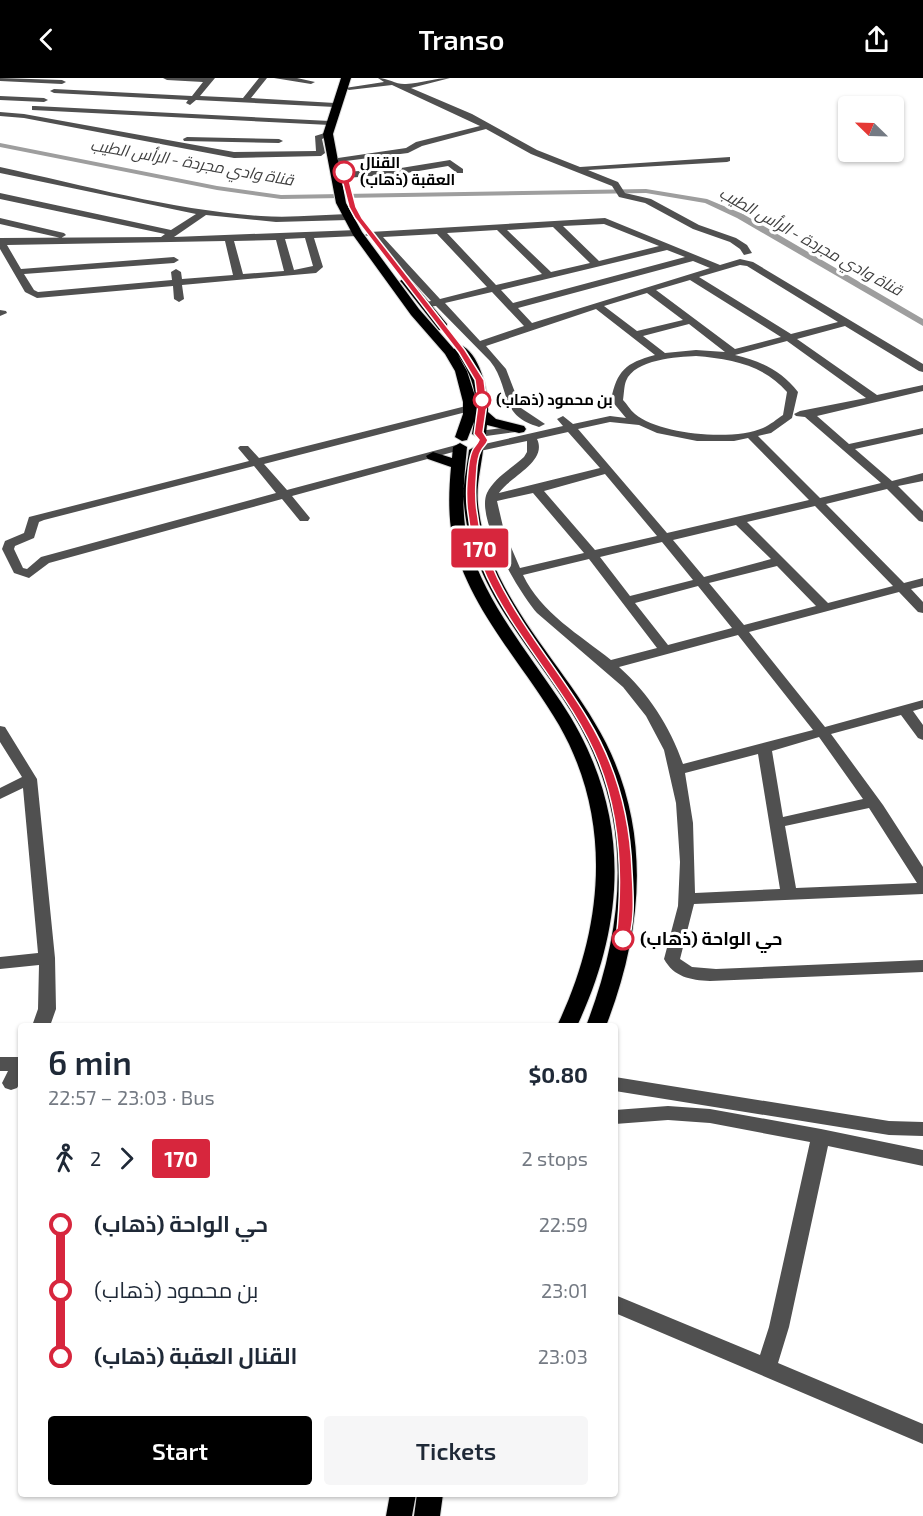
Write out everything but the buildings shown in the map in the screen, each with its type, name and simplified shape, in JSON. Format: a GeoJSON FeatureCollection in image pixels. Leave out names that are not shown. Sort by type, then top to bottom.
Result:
{"type":"FeatureCollection","features":[{"type":"Feature","properties":{"kind":"highway"},"geometry":{"type":"LineString","coordinates":[[354,78],[348,83],[335,105],[329,129],[348,217],[367,234],[430,302],[477,373],[481,387],[456,512],[465,553],[493,609],[577,743],[589,773],[601,820],[604,881],[601,936],[590,975],[569,1023]]}},
{"type":"Feature","properties":{"kind":"highway"},"geometry":{"type":"LineString","coordinates":[[343,189],[345,175],[341,160],[338,124],[348,83]]}},
{"type":"Feature","properties":{"kind":"highway"},"geometry":{"type":"LineString","coordinates":[[346,202],[415,312],[453,357],[464,376],[476,411],[491,422],[529,430]]}},
{"type":"Feature","properties":{"kind":"highway"},"geometry":{"type":"LineString","coordinates":[[433,456],[469,447]]}},
{"type":"Feature","properties":{"kind":"highway"},"geometry":{"type":"LineString","coordinates":[[469,447],[470,500],[473,524],[482,555],[501,594],[596,743],[619,809],[625,851],[626,918],[619,958],[597,1023]]}},
{"type":"Feature","properties":{"kind":"highway"},"geometry":{"type":"LineString","coordinates":[[399,1516],[402,1497]]}},
{"type":"Feature","properties":{"kind":"highway"},"geometry":{"type":"LineString","coordinates":[[427,1516],[430,1497]]}},
{"type":"Feature","properties":{"kind":"street"},"geometry":{"type":"LineString","coordinates":[[167,78],[210,79]]}},
{"type":"Feature","properties":{"kind":"street"},"geometry":{"type":"LineString","coordinates":[[245,101],[263,78]]}},
{"type":"Feature","properties":{"kind":"street"},"geometry":{"type":"LineString","coordinates":[[278,78],[311,82]]}},
{"type":"Feature","properties":{"kind":"street"},"geometry":{"type":"LineString","coordinates":[[382,78],[450,106],[534,152],[615,184],[620,194],[648,201],[696,227],[733,240],[744,247],[747,253]]}},
{"type":"Feature","properties":{"kind":"street"},"geometry":{"type":"LineString","coordinates":[[403,87],[446,78]]}},
{"type":"Feature","properties":{"kind":"street"},"geometry":{"type":"LineString","coordinates":[[178,116],[210,79]]}},
{"type":"Feature","properties":{"kind":"street"},"geometry":{"type":"LineString","coordinates":[[0,80],[64,80]]}},
{"type":"Feature","properties":{"kind":"street"},"geometry":{"type":"LineString","coordinates":[[24,116],[54,92],[64,80]]}},
{"type":"Feature","properties":{"kind":"street"},"geometry":{"type":"LineString","coordinates":[[348,83],[393,83]]}},
{"type":"Feature","properties":{"kind":"street"},"geometry":{"type":"LineString","coordinates":[[54,92],[335,105]]}},
{"type":"Feature","properties":{"kind":"street"},"geometry":{"type":"LineString","coordinates":[[0,98],[44,100]]}},
{"type":"Feature","properties":{"kind":"street"},"geometry":{"type":"LineString","coordinates":[[36,108],[178,116],[329,129]]}},
{"type":"Feature","properties":{"kind":"street"},"geometry":{"type":"LineString","coordinates":[[0,114],[24,116],[244,156],[321,153],[318,138],[329,129]]}},
{"type":"Feature","properties":{"kind":"street"},"geometry":{"type":"LineString","coordinates":[[341,160],[408,150],[420,144],[488,126]]}},
{"type":"Feature","properties":{"kind":"street"},"geometry":{"type":"LineString","coordinates":[[177,145],[183,139],[279,141]]}},
{"type":"Feature","properties":{"kind":"street"},"geometry":{"type":"LineString","coordinates":[[572,167],[595,168],[727,159]]}},
{"type":"Feature","properties":{"kind":"street"},"geometry":{"type":"LineString","coordinates":[[345,175],[401,171],[450,163],[460,171]]}},
{"type":"Feature","properties":{"kind":"street"},"geometry":{"type":"LineString","coordinates":[[0,170],[205,212],[270,219],[348,217]]}},
{"type":"Feature","properties":{"kind":"street"},"geometry":{"type":"LineString","coordinates":[[0,196],[169,237],[205,212]]}},
{"type":"Feature","properties":{"kind":"street"},"geometry":{"type":"LineString","coordinates":[[0,242],[367,234],[605,220],[719,268]]}},
{"type":"Feature","properties":{"kind":"street"},"geometry":{"type":"LineString","coordinates":[[0,221],[87,241]]}},
{"type":"Feature","properties":{"kind":"street"},"geometry":{"type":"LineString","coordinates":[[555,224],[595,262]]}},
{"type":"Feature","properties":{"kind":"street"},"geometry":{"type":"LineString","coordinates":[[500,227],[559,292]]}},
{"type":"Feature","properties":{"kind":"street"},"geometry":{"type":"LineString","coordinates":[[439,230],[531,328]]}},
{"type":"Feature","properties":{"kind":"street"},"geometry":{"type":"LineString","coordinates":[[0,242],[30,292],[37,295],[290,274],[317,269],[309,236]]}},
{"type":"Feature","properties":{"kind":"street"},"geometry":{"type":"LineString","coordinates":[[169,237],[179,299]]}},
{"type":"Feature","properties":{"kind":"street"},"geometry":{"type":"LineString","coordinates":[[280,237],[290,274]]}},
{"type":"Feature","properties":{"kind":"street"},"geometry":{"type":"LineString","coordinates":[[229,238],[239,278]]}},
{"type":"Feature","properties":{"kind":"street"},"geometry":{"type":"LineString","coordinates":[[430,302],[664,245]]}},
{"type":"Feature","properties":{"kind":"street"},"geometry":{"type":"LineString","coordinates":[[509,306],[693,258]]}},
{"type":"Feature","properties":{"kind":"street"},"geometry":{"type":"LineString","coordinates":[[18,272],[174,260]]}},
{"type":"Feature","properties":{"kind":"street"},"geometry":{"type":"LineString","coordinates":[[478,345],[597,305],[740,262],[746,263],[923,369]]}},
{"type":"Feature","properties":{"kind":"street"},"geometry":{"type":"LineString","coordinates":[[692,276],[788,337],[875,399]]}},
{"type":"Feature","properties":{"kind":"street"},"geometry":{"type":"LineString","coordinates":[[469,447],[529,430],[567,423],[613,419],[638,422],[675,435],[696,437],[751,435],[770,429],[790,413],[794,399],[793,392],[780,377],[728,353],[648,289]]}},
{"type":"Feature","properties":{"kind":"street"},"geometry":{"type":"LineString","coordinates":[[430,302],[496,361],[516,411],[523,419],[536,445],[530,457],[502,482],[492,498],[493,514],[514,573],[535,603],[555,624],[609,665],[626,681],[668,744],[677,770],[687,846],[687,899],[672,960],[680,969],[716,975],[923,966]]}},
{"type":"Feature","properties":{"kind":"street"},"geometry":{"type":"LineString","coordinates":[[597,305],[663,357]]}},
{"type":"Feature","properties":{"kind":"street"},"geometry":{"type":"LineString","coordinates":[[633,335],[690,321]]}},
{"type":"Feature","properties":{"kind":"street"},"geometry":{"type":"LineString","coordinates":[[638,422],[620,410],[615,398],[617,384],[624,373],[637,365],[663,357],[696,353],[728,353],[845,323]]}},
{"type":"Feature","properties":{"kind":"street"},"geometry":{"type":"LineString","coordinates":[[790,413],[808,414],[923,388]]}},
{"type":"Feature","properties":{"kind":"street"},"geometry":{"type":"LineString","coordinates":[[567,423],[617,404]]}},
{"type":"Feature","properties":{"kind":"street"},"geometry":{"type":"LineString","coordinates":[[433,456],[45,560],[29,574],[18,570],[8,549],[9,544],[30,535],[33,520],[40,516],[255,461],[476,411]]}},
{"type":"Feature","properties":{"kind":"street"},"geometry":{"type":"LineString","coordinates":[[808,414],[890,485],[923,518]]}},
{"type":"Feature","properties":{"kind":"street"},"geometry":{"type":"LineString","coordinates":[[567,423],[666,538],[823,732],[904,848],[923,880]]}},
{"type":"Feature","properties":{"kind":"street"},"geometry":{"type":"LineString","coordinates":[[845,448],[921,433]]}},
{"type":"Feature","properties":{"kind":"street"},"geometry":{"type":"LineString","coordinates":[[751,435],[923,609]]}},
{"type":"Feature","properties":{"kind":"street"},"geometry":{"type":"LineString","coordinates":[[244,448],[304,518]]}},
{"type":"Feature","properties":{"kind":"street"},"geometry":{"type":"LineString","coordinates":[[492,498],[607,470]]}},
{"type":"Feature","properties":{"kind":"street"},"geometry":{"type":"LineString","coordinates":[[514,573],[923,477]]}},
{"type":"Feature","properties":{"kind":"street"},"geometry":{"type":"LineString","coordinates":[[536,489],[592,555],[665,650]]}},
{"type":"Feature","properties":{"kind":"street"},"geometry":{"type":"LineString","coordinates":[[739,521],[825,608]]}},
{"type":"Feature","properties":{"kind":"street"},"geometry":{"type":"LineString","coordinates":[[627,601],[780,561]]}},
{"type":"Feature","properties":{"kind":"street"},"geometry":{"type":"LineString","coordinates":[[609,665],[742,632],[923,582]]}},
{"type":"Feature","properties":{"kind":"street"},"geometry":{"type":"LineString","coordinates":[[677,770],[923,704]]}},
{"type":"Feature","properties":{"kind":"street"},"geometry":{"type":"LineString","coordinates":[[904,709],[923,735]]}},
{"type":"Feature","properties":{"kind":"street"},"geometry":{"type":"LineString","coordinates":[[0,730],[30,779],[47,958],[46,1009],[42,1023]]}},
{"type":"Feature","properties":{"kind":"street"},"geometry":{"type":"LineString","coordinates":[[764,748],[789,894]]}},
{"type":"Feature","properties":{"kind":"street"},"geometry":{"type":"LineString","coordinates":[[0,794],[30,779]]}},
{"type":"Feature","properties":{"kind":"street"},"geometry":{"type":"LineString","coordinates":[[777,823],[872,802]]}},
{"type":"Feature","properties":{"kind":"street"},"geometry":{"type":"LineString","coordinates":[[687,899],[923,888]]}},
{"type":"Feature","properties":{"kind":"street"},"geometry":{"type":"LineString","coordinates":[[0,963],[47,958]]}},
{"type":"Feature","properties":{"kind":"street"},"geometry":{"type":"LineString","coordinates":[[0,1064],[18,1065]]}},
{"type":"Feature","properties":{"kind":"street"},"geometry":{"type":"LineString","coordinates":[[618,1084],[889,1128],[923,1129]]}},
{"type":"Feature","properties":{"kind":"street"},"geometry":{"type":"LineString","coordinates":[[618,1117],[668,1113],[711,1116],[902,1152],[923,1158]]}},
{"type":"Feature","properties":{"kind":"street"},"geometry":{"type":"LineString","coordinates":[[766,1368],[779,1327],[821,1136]]}},
{"type":"Feature","properties":{"kind":"street"},"geometry":{"type":"LineString","coordinates":[[618,1305],[923,1434]]}},
{"type":"Feature","properties":{"kind":"waterway","name":"قناة وادي مجردة - الرأس الطيب"},"geometry":{"type":"LineString","coordinates":[[0,145],[217,188],[281,197],[646,191],[707,201],[740,216],[923,323]]}},
{"type":"Feature","properties":{"kind":"bus line","name":"170"},"geometry":{"type":"LineString","coordinates":[[344,172],[358,218],[477,373],[482,395],[479,434],[483,435],[484,440],[480,448],[476,450],[470,500],[476,537],[488,569],[501,594],[583,720],[605,763],[619,809],[625,851],[627,896],[623,939]]}},
{"type":"Feature","properties":{"kind":"place","name":"القنال العقبة (ذهاب)"},"geometry":{"type":"Point","coordinates":[344,172]}},
{"type":"Feature","properties":{"kind":"place","name":"بن محمود (ذهاب)"},"geometry":{"type":"Point","coordinates":[482,400]}},
{"type":"Feature","properties":{"kind":"place","name":"حي الواحة (ذهاب)"},"geometry":{"type":"Point","coordinates":[623,939]}}]}
